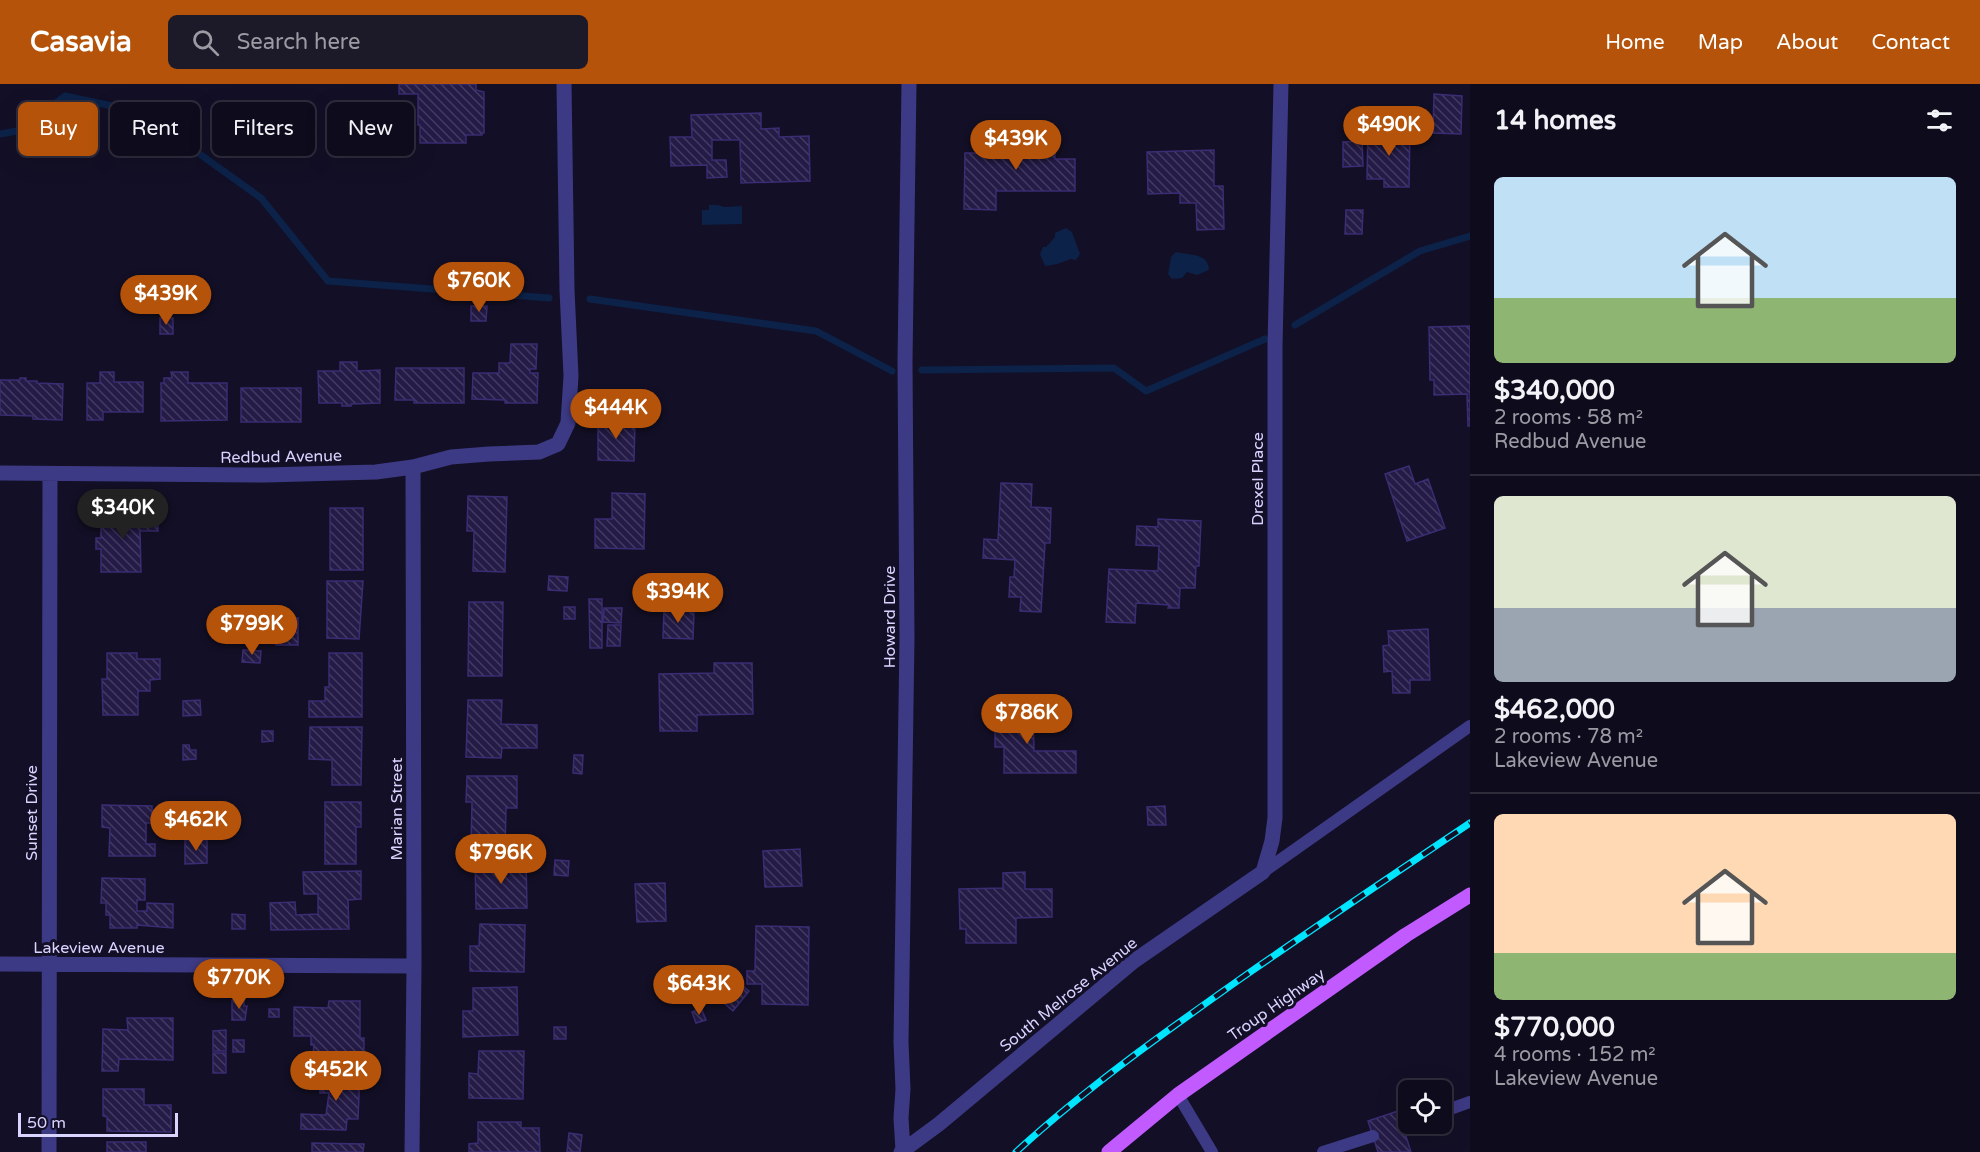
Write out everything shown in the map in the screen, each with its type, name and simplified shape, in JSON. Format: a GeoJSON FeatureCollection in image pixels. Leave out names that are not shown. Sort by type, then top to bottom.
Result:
{"type":"FeatureCollection","features":[{"type":"Feature","properties":{"kind":"main road","name":"Troup Highway"},"geometry":{"type":"LineString","coordinates":[[1109,1152],[1178,1095],[1406,935],[1470,895]]}},
{"type":"Feature","properties":{"kind":"street","name":"Redbud Avenue"},"geometry":{"type":"LineString","coordinates":[[0,473],[266,475],[376,472],[489,453],[539,452],[558,444],[568,423],[571,376],[567,290],[564,84]]}},
{"type":"Feature","properties":{"kind":"street","name":"Howard Drive"},"geometry":{"type":"LineString","coordinates":[[902,1151],[901,1042],[907,638],[905,362],[909,84]]}},
{"type":"Feature","properties":{"kind":"street","name":"Drexel Place"},"geometry":{"type":"LineString","coordinates":[[1263,872],[1272,841],[1275,819],[1275,346],[1281,84]]}},
{"type":"Feature","properties":{"kind":"street","name":"Marian Street"},"geometry":{"type":"LineString","coordinates":[[412,1152],[413,466]]}},
{"type":"Feature","properties":{"kind":"street","name":"Sunset Drive"},"geometry":{"type":"LineString","coordinates":[[49,1152],[50,474]]}},
{"type":"Feature","properties":{"kind":"street","name":"South Melrose Avenue"},"geometry":{"type":"LineString","coordinates":[[902,1151],[939,1124],[1134,961],[1263,872]]}},
{"type":"Feature","properties":{"kind":"street","name":"Lakeview Avenue"},"geometry":{"type":"LineString","coordinates":[[0,964],[414,966]]}},
{"type":"Feature","properties":{"kind":"lane"},"geometry":{"type":"LineString","coordinates":[[1263,872],[1470,726]]}},
{"type":"Feature","properties":{"kind":"lane"},"geometry":{"type":"LineString","coordinates":[[1178,1095],[1212,1152]]}},
{"type":"Feature","properties":{"kind":"lane"},"geometry":{"type":"LineString","coordinates":[[1452,1108],[1470,1102]]}},
{"type":"Feature","properties":{"kind":"lane"},"geometry":{"type":"LineString","coordinates":[[1323,1152],[1373,1136]]}},
{"type":"Feature","properties":{"kind":"water"},"geometry":{"type":"Polygon","coordinates":[[[709,205],[742,206],[742,224],[702,225],[702,210],[709,210],[709,205]]]}},
{"type":"Feature","properties":{"kind":"water"},"geometry":{"type":"Polygon","coordinates":[[[1066,228],[1072,232],[1080,254],[1076,260],[1070,259],[1045,266],[1040,254],[1043,247],[1046,247],[1055,237],[1055,233],[1066,228]]]}},
{"type":"Feature","properties":{"kind":"water"},"geometry":{"type":"Polygon","coordinates":[[[1176,252],[1206,260],[1209,270],[1197,275],[1187,272],[1182,278],[1172,279],[1168,274],[1171,257],[1176,252]]]}},
{"type":"Feature","properties":{"kind":"building"},"geometry":{"type":"Polygon","coordinates":[[[399,84],[476,84],[476,90],[484,92],[484,133],[466,135],[466,143],[420,143],[418,94],[399,94],[399,84]]]}},
{"type":"Feature","properties":{"kind":"building"},"geometry":{"type":"Polygon","coordinates":[[[1434,94],[1462,96],[1461,134],[1433,133],[1434,94]]]}},
{"type":"Feature","properties":{"kind":"building"},"geometry":{"type":"Polygon","coordinates":[[[761,113],[761,129],[779,128],[779,137],[809,136],[810,181],[741,183],[740,140],[712,140],[712,160],[726,160],[727,177],[707,178],[707,165],[671,166],[670,137],[692,137],[691,115],[761,113]]]}},
{"type":"Feature","properties":{"kind":"building"},"geometry":{"type":"Polygon","coordinates":[[[1368,129],[1410,130],[1409,187],[1384,187],[1384,179],[1367,179],[1368,129]]]}},
{"type":"Feature","properties":{"kind":"building"},"geometry":{"type":"Polygon","coordinates":[[[1003,136],[1055,136],[1055,159],[1075,159],[1075,191],[996,191],[996,210],[964,209],[965,153],[1003,153],[1003,136]]]}},
{"type":"Feature","properties":{"kind":"building"},"geometry":{"type":"Polygon","coordinates":[[[1362,141],[1363,166],[1343,167],[1343,142],[1362,141]]]}},
{"type":"Feature","properties":{"kind":"building"},"geometry":{"type":"Polygon","coordinates":[[[1214,150],[1214,186],[1223,186],[1224,229],[1197,230],[1196,203],[1180,203],[1180,193],[1148,194],[1147,152],[1214,150]]]}},
{"type":"Feature","properties":{"kind":"building"},"geometry":{"type":"Polygon","coordinates":[[[1346,210],[1363,210],[1362,234],[1345,234],[1346,210]]]}},
{"type":"Feature","properties":{"kind":"building"},"geometry":{"type":"Polygon","coordinates":[[[471,306],[487,306],[486,321],[471,321],[471,306]]]}},
{"type":"Feature","properties":{"kind":"building"},"geometry":{"type":"Polygon","coordinates":[[[160,318],[173,318],[173,334],[160,334],[160,318]]]}},
{"type":"Feature","properties":{"kind":"building"},"geometry":{"type":"Polygon","coordinates":[[[1470,326],[1470,426],[1468,426],[1467,394],[1434,395],[1434,380],[1430,380],[1429,327],[1470,326]]]}},
{"type":"Feature","properties":{"kind":"building"},"geometry":{"type":"Polygon","coordinates":[[[511,344],[537,344],[536,369],[530,369],[530,373],[538,373],[537,403],[505,403],[505,400],[472,399],[473,373],[499,373],[499,363],[510,363],[511,344]]]}},
{"type":"Feature","properties":{"kind":"building"},"geometry":{"type":"Polygon","coordinates":[[[340,362],[357,362],[357,371],[380,370],[380,403],[342,406],[342,403],[319,403],[318,371],[340,371],[340,362]]]}},
{"type":"Feature","properties":{"kind":"building"},"geometry":{"type":"Polygon","coordinates":[[[396,368],[464,368],[464,403],[414,403],[414,400],[395,400],[396,368]]]}},
{"type":"Feature","properties":{"kind":"building"},"geometry":{"type":"Polygon","coordinates":[[[100,372],[114,372],[114,382],[143,382],[143,412],[103,412],[103,420],[87,420],[87,383],[100,383],[100,372]]]}},
{"type":"Feature","properties":{"kind":"building"},"geometry":{"type":"Polygon","coordinates":[[[171,372],[188,372],[188,383],[227,383],[227,420],[161,421],[161,383],[164,383],[164,378],[172,378],[171,372]]]}},
{"type":"Feature","properties":{"kind":"building"},"geometry":{"type":"Polygon","coordinates":[[[20,378],[26,378],[26,381],[37,381],[37,383],[63,384],[62,420],[0,415],[0,380],[20,380],[20,378]]]}},
{"type":"Feature","properties":{"kind":"building"},"geometry":{"type":"Polygon","coordinates":[[[241,388],[301,388],[301,422],[241,422],[241,388]]]}},
{"type":"Feature","properties":{"kind":"building"},"geometry":{"type":"Polygon","coordinates":[[[598,420],[635,421],[634,461],[598,460],[598,420]]]}},
{"type":"Feature","properties":{"kind":"building"},"geometry":{"type":"Polygon","coordinates":[[[1409,466],[1415,484],[1428,479],[1445,528],[1407,541],[1385,474],[1409,466]]]}},
{"type":"Feature","properties":{"kind":"building"},"geometry":{"type":"Polygon","coordinates":[[[1001,483],[1032,484],[1031,507],[1051,508],[1050,543],[1045,543],[1041,612],[1020,611],[1021,597],[1009,597],[1010,577],[1014,577],[1015,560],[983,558],[984,539],[998,540],[1001,483]]]}},
{"type":"Feature","properties":{"kind":"building"},"geometry":{"type":"Polygon","coordinates":[[[612,493],[645,494],[644,549],[595,548],[595,519],[612,519],[612,493]]]}},
{"type":"Feature","properties":{"kind":"building"},"geometry":{"type":"Polygon","coordinates":[[[468,496],[507,497],[505,572],[473,571],[474,531],[467,531],[468,496]]]}},
{"type":"Feature","properties":{"kind":"building"},"geometry":{"type":"Polygon","coordinates":[[[330,508],[363,508],[363,570],[330,570],[330,508]]]}},
{"type":"Feature","properties":{"kind":"building"},"geometry":{"type":"Polygon","coordinates":[[[101,510],[130,510],[130,519],[139,519],[139,516],[158,516],[158,531],[140,531],[141,572],[101,572],[101,549],[96,549],[96,538],[101,538],[101,510]]]}},
{"type":"Feature","properties":{"kind":"building"},"geometry":{"type":"Polygon","coordinates":[[[1158,519],[1201,521],[1199,566],[1196,566],[1195,588],[1180,588],[1179,608],[1168,608],[1169,605],[1136,603],[1135,623],[1106,622],[1109,569],[1158,571],[1159,546],[1136,545],[1137,526],[1158,527],[1158,519]]]}},
{"type":"Feature","properties":{"kind":"building"},"geometry":{"type":"Polygon","coordinates":[[[549,576],[568,577],[567,591],[548,590],[549,576]]]}},
{"type":"Feature","properties":{"kind":"building"},"geometry":{"type":"Polygon","coordinates":[[[327,581],[363,581],[359,639],[327,638],[327,581]]]}},
{"type":"Feature","properties":{"kind":"building"},"geometry":{"type":"Polygon","coordinates":[[[589,599],[602,599],[602,648],[590,648],[589,599]]]}},
{"type":"Feature","properties":{"kind":"building"},"geometry":{"type":"Polygon","coordinates":[[[469,602],[503,602],[502,676],[468,676],[469,602]]]}},
{"type":"Feature","properties":{"kind":"building"},"geometry":{"type":"Polygon","coordinates":[[[564,607],[575,607],[575,619],[564,619],[564,607]]]}},
{"type":"Feature","properties":{"kind":"building"},"geometry":{"type":"Polygon","coordinates":[[[604,608],[622,608],[621,623],[603,622],[604,608]]]}},
{"type":"Feature","properties":{"kind":"building"},"geometry":{"type":"Polygon","coordinates":[[[664,610],[694,611],[693,639],[663,638],[664,610]]]}},
{"type":"Feature","properties":{"kind":"building"},"geometry":{"type":"Polygon","coordinates":[[[298,618],[298,645],[276,645],[276,619],[298,618]]]}},
{"type":"Feature","properties":{"kind":"building"},"geometry":{"type":"Polygon","coordinates":[[[608,625],[621,625],[620,646],[607,646],[608,625]]]}},
{"type":"Feature","properties":{"kind":"building"},"geometry":{"type":"Polygon","coordinates":[[[1428,629],[1430,680],[1410,680],[1410,693],[1393,693],[1392,671],[1384,672],[1383,646],[1389,645],[1388,631],[1428,629]]]}},
{"type":"Feature","properties":{"kind":"building"},"geometry":{"type":"Polygon","coordinates":[[[243,650],[261,651],[260,663],[242,662],[243,650]]]}},
{"type":"Feature","properties":{"kind":"building"},"geometry":{"type":"Polygon","coordinates":[[[107,653],[137,653],[137,659],[160,659],[160,679],[150,680],[150,691],[138,691],[138,715],[103,715],[102,679],[107,679],[107,653]]]}},
{"type":"Feature","properties":{"kind":"building"},"geometry":{"type":"Polygon","coordinates":[[[329,653],[362,653],[362,717],[309,717],[309,701],[325,701],[325,687],[329,687],[329,653]]]}},
{"type":"Feature","properties":{"kind":"building"},"geometry":{"type":"Polygon","coordinates":[[[714,663],[752,663],[753,714],[697,715],[697,731],[660,731],[659,674],[714,673],[714,663]]]}},
{"type":"Feature","properties":{"kind":"building"},"geometry":{"type":"Polygon","coordinates":[[[200,700],[201,715],[183,716],[183,701],[200,700]]]}},
{"type":"Feature","properties":{"kind":"building"},"geometry":{"type":"Polygon","coordinates":[[[468,700],[502,700],[501,724],[537,725],[537,748],[502,748],[501,758],[466,757],[468,700]]]}},
{"type":"Feature","properties":{"kind":"building"},"geometry":{"type":"Polygon","coordinates":[[[995,706],[1033,706],[1034,751],[1076,751],[1076,773],[1004,773],[1004,747],[995,747],[995,706]]]}},
{"type":"Feature","properties":{"kind":"building"},"geometry":{"type":"Polygon","coordinates":[[[310,727],[362,727],[361,785],[332,785],[332,760],[309,759],[310,727]]]}},
{"type":"Feature","properties":{"kind":"building"},"geometry":{"type":"Polygon","coordinates":[[[262,731],[273,731],[273,741],[262,742],[262,731]]]}},
{"type":"Feature","properties":{"kind":"building"},"geometry":{"type":"Polygon","coordinates":[[[183,745],[189,745],[190,750],[196,750],[196,759],[183,760],[183,745]]]}},
{"type":"Feature","properties":{"kind":"building"},"geometry":{"type":"Polygon","coordinates":[[[574,755],[583,755],[582,774],[573,773],[574,755]]]}},
{"type":"Feature","properties":{"kind":"building"},"geometry":{"type":"Polygon","coordinates":[[[467,776],[517,776],[517,808],[506,808],[505,849],[471,848],[472,802],[466,802],[467,776]]]}},
{"type":"Feature","properties":{"kind":"building"},"geometry":{"type":"Polygon","coordinates":[[[325,802],[361,802],[361,827],[356,827],[356,864],[325,864],[325,802]]]}},
{"type":"Feature","properties":{"kind":"building"},"geometry":{"type":"Polygon","coordinates":[[[102,805],[152,806],[152,823],[146,823],[146,844],[155,844],[155,856],[109,856],[110,828],[102,827],[102,805]]]}},
{"type":"Feature","properties":{"kind":"building"},"geometry":{"type":"Polygon","coordinates":[[[1165,806],[1166,825],[1148,825],[1147,807],[1165,806]]]}},
{"type":"Feature","properties":{"kind":"building"},"geometry":{"type":"Polygon","coordinates":[[[185,840],[207,840],[207,863],[185,864],[185,840]]]}},
{"type":"Feature","properties":{"kind":"building"},"geometry":{"type":"Polygon","coordinates":[[[800,849],[802,886],[765,887],[763,851],[800,849]]]}},
{"type":"Feature","properties":{"kind":"building"},"geometry":{"type":"Polygon","coordinates":[[[526,860],[527,908],[476,909],[475,861],[526,860]]]}},
{"type":"Feature","properties":{"kind":"building"},"geometry":{"type":"Polygon","coordinates":[[[555,860],[569,861],[568,876],[554,875],[555,860]]]}},
{"type":"Feature","properties":{"kind":"building"},"geometry":{"type":"Polygon","coordinates":[[[361,871],[361,899],[348,900],[349,929],[271,930],[270,903],[295,902],[296,915],[318,914],[318,894],[304,894],[303,872],[361,871]]]}},
{"type":"Feature","properties":{"kind":"building"},"geometry":{"type":"Polygon","coordinates":[[[1025,872],[1025,889],[1052,889],[1052,917],[1016,918],[1016,943],[966,943],[966,929],[960,929],[959,889],[1003,888],[1003,873],[1025,872]]]}},
{"type":"Feature","properties":{"kind":"building"},"geometry":{"type":"Polygon","coordinates":[[[102,878],[145,879],[145,900],[137,900],[137,911],[147,911],[147,903],[173,904],[173,928],[137,925],[137,928],[110,928],[110,915],[106,915],[106,903],[101,903],[102,878]]]}},
{"type":"Feature","properties":{"kind":"building"},"geometry":{"type":"Polygon","coordinates":[[[665,883],[666,921],[637,922],[635,884],[665,883]]]}},
{"type":"Feature","properties":{"kind":"building"},"geometry":{"type":"Polygon","coordinates":[[[232,914],[245,915],[245,929],[232,929],[232,914]]]}},
{"type":"Feature","properties":{"kind":"building"},"geometry":{"type":"Polygon","coordinates":[[[480,924],[525,925],[524,972],[470,971],[470,946],[479,946],[480,924]]]}},
{"type":"Feature","properties":{"kind":"building"},"geometry":{"type":"Polygon","coordinates":[[[756,926],[809,927],[808,1005],[762,1004],[762,984],[747,984],[747,971],[755,971],[756,926]]]}},
{"type":"Feature","properties":{"kind":"building"},"geometry":{"type":"Polygon","coordinates":[[[733,978],[749,991],[733,1011],[718,998],[733,978]]]}},
{"type":"Feature","properties":{"kind":"building"},"geometry":{"type":"Polygon","coordinates":[[[517,987],[518,1035],[463,1037],[463,1011],[473,1011],[473,988],[517,987]]]}},
{"type":"Feature","properties":{"kind":"building"},"geometry":{"type":"Polygon","coordinates":[[[232,1000],[244,1000],[244,1006],[247,1006],[245,1020],[232,1020],[232,1000]]]}},
{"type":"Feature","properties":{"kind":"building"},"geometry":{"type":"Polygon","coordinates":[[[329,1001],[360,1001],[360,1038],[364,1038],[364,1055],[313,1055],[314,1045],[311,1045],[311,1036],[294,1036],[294,1007],[328,1008],[329,1001]]]}},
{"type":"Feature","properties":{"kind":"building"},"geometry":{"type":"Polygon","coordinates":[[[701,1008],[706,1020],[696,1023],[692,1012],[701,1008]]]}},
{"type":"Feature","properties":{"kind":"building"},"geometry":{"type":"Polygon","coordinates":[[[269,1009],[279,1009],[279,1017],[269,1017],[269,1009]]]}},
{"type":"Feature","properties":{"kind":"building"},"geometry":{"type":"Polygon","coordinates":[[[127,1018],[173,1018],[173,1060],[119,1059],[118,1071],[102,1071],[103,1029],[128,1030],[127,1018]]]}},
{"type":"Feature","properties":{"kind":"building"},"geometry":{"type":"Polygon","coordinates":[[[554,1027],[566,1027],[566,1039],[554,1039],[554,1027]]]}},
{"type":"Feature","properties":{"kind":"building"},"geometry":{"type":"Polygon","coordinates":[[[226,1030],[226,1051],[213,1051],[213,1031],[226,1030]]]}},
{"type":"Feature","properties":{"kind":"building"},"geometry":{"type":"Polygon","coordinates":[[[233,1040],[244,1040],[244,1052],[233,1052],[233,1040]]]}},
{"type":"Feature","properties":{"kind":"building"},"geometry":{"type":"Polygon","coordinates":[[[479,1051],[524,1051],[523,1099],[469,1098],[469,1073],[478,1074],[479,1051]]]}},
{"type":"Feature","properties":{"kind":"building"},"geometry":{"type":"Polygon","coordinates":[[[213,1053],[226,1053],[226,1073],[213,1073],[213,1053]]]}},
{"type":"Feature","properties":{"kind":"building"},"geometry":{"type":"Polygon","coordinates":[[[321,1071],[360,1072],[358,1119],[347,1119],[346,1130],[301,1129],[301,1114],[326,1115],[329,1093],[320,1093],[321,1071]]]}},
{"type":"Feature","properties":{"kind":"building"},"geometry":{"type":"Polygon","coordinates":[[[103,1089],[144,1089],[144,1105],[171,1105],[171,1132],[107,1131],[107,1117],[103,1116],[103,1089]]]}},
{"type":"Feature","properties":{"kind":"building"},"geometry":{"type":"Polygon","coordinates":[[[1398,1111],[1398,1134],[1405,1134],[1411,1152],[1378,1152],[1368,1121],[1398,1111]]]}},
{"type":"Feature","properties":{"kind":"building"},"geometry":{"type":"Polygon","coordinates":[[[478,1122],[521,1122],[521,1128],[539,1128],[540,1152],[469,1152],[469,1144],[478,1143],[478,1122]]]}},
{"type":"Feature","properties":{"kind":"building"},"geometry":{"type":"Polygon","coordinates":[[[569,1133],[582,1135],[580,1152],[567,1152],[569,1133]]]}},
{"type":"Feature","properties":{"kind":"building"},"geometry":{"type":"Polygon","coordinates":[[[107,1142],[146,1142],[146,1152],[107,1152],[107,1142]]]}},
{"type":"Feature","properties":{"kind":"building"},"geometry":{"type":"Polygon","coordinates":[[[312,1143],[364,1144],[363,1152],[312,1152],[312,1143]]]}},
{"type":"Feature","properties":{"kind":"waterway"},"geometry":{"type":"LineString","coordinates":[[0,134],[17,131],[65,96],[141,112],[261,198],[328,281],[549,298]]}},
{"type":"Feature","properties":{"kind":"waterway"},"geometry":{"type":"LineString","coordinates":[[1295,325],[1420,251],[1470,236]]}},
{"type":"Feature","properties":{"kind":"waterway"},"geometry":{"type":"LineString","coordinates":[[590,299],[816,331],[892,371]]}},
{"type":"Feature","properties":{"kind":"waterway"},"geometry":{"type":"LineString","coordinates":[[922,370],[1114,368],[1146,391],[1265,339]]}},
{"type":"Feature","properties":{"kind":"railway"},"geometry":{"type":"LineString","coordinates":[[1016,1152],[1070,1105],[1156,1039],[1470,823]]}}]}
